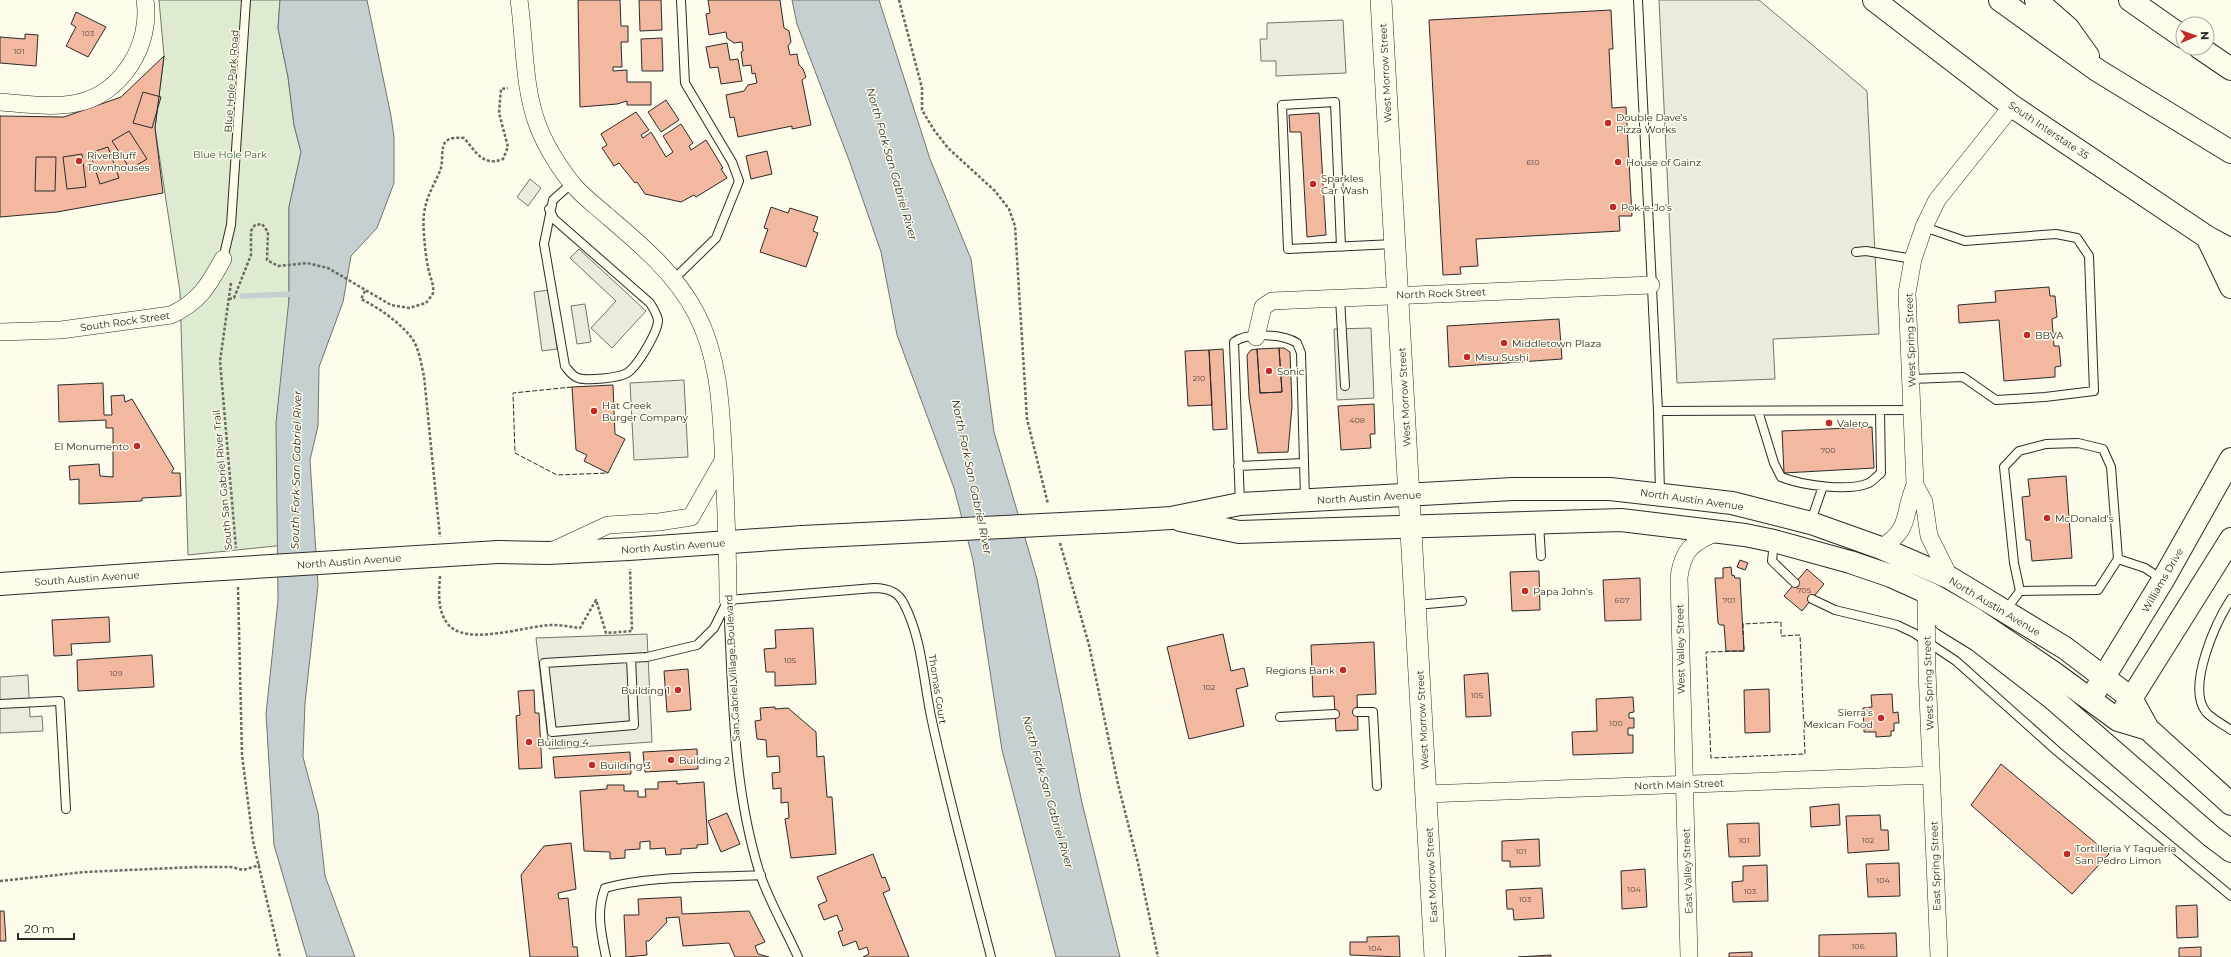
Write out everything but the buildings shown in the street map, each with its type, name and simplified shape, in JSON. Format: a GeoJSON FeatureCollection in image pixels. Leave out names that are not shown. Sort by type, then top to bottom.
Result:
{"type":"FeatureCollection","features":[{"type":"Feature","properties":{"kind":"main road","name":"South Interstate 35"},"geometry":{"type":"LineString","coordinates":[[1874,0],[2012,106],[2207,237],[2231,250]]}},
{"type":"Feature","properties":{"kind":"main road"},"geometry":{"type":"LineString","coordinates":[[2000,0],[2097,70],[2231,152]]}},
{"type":"Feature","properties":{"kind":"main road"},"geometry":{"type":"LineString","coordinates":[[2036,0],[2068,28],[2097,70]]}},
{"type":"Feature","properties":{"kind":"main road"},"geometry":{"type":"LineString","coordinates":[[2130,0],[2175,31]]}},
{"type":"Feature","properties":{"kind":"main road"},"geometry":{"type":"LineString","coordinates":[[2212,56],[2231,69]]}},
{"type":"Feature","properties":{"kind":"main road"},"geometry":{"type":"LineString","coordinates":[[2207,237],[2231,287]]}},
{"type":"Feature","properties":{"kind":"main road","name":"Williams Drive"},"geometry":{"type":"LineString","coordinates":[[2090,700],[2163,580],[2231,459]]}},
{"type":"Feature","properties":{"kind":"main road","name":"North Austin Avenue"},"geometry":{"type":"LineString","coordinates":[[174,572],[498,552],[548,552],[1171,518],[1240,504],[1409,494],[1513,489],[1610,489],[1660,494],[1732,503],[1811,523],[1881,548],[1950,578],[2066,648],[2131,698],[2148,729],[2231,804]]}},
{"type":"Feature","properties":{"kind":"main road","name":"North Austin Avenue"},"geometry":{"type":"LineString","coordinates":[[1171,518],[1239,532],[1411,525],[1621,520],[1774,541],[1850,562],[1891,576],[1929,594],[1973,618],[2118,720],[2148,729]]}},
{"type":"Feature","properties":{"kind":"main road"},"geometry":{"type":"LineString","coordinates":[[2118,720],[2219,566],[2231,539]]}},
{"type":"Feature","properties":{"kind":"main road","name":"South Austin Avenue"},"geometry":{"type":"LineString","coordinates":[[0,584],[174,572]]}},
{"type":"Feature","properties":{"kind":"main road"},"geometry":{"type":"LineString","coordinates":[[1929,594],[1945,620],[1979,641],[2051,697],[2212,836],[2231,850]]}},
{"type":"Feature","properties":{"kind":"street"},"geometry":{"type":"LineString","coordinates":[[0,102],[57,105],[78,103],[99,94],[118,81],[133,63],[142,44],[145,29],[145,0]]}},
{"type":"Feature","properties":{"kind":"street","name":"San Gabriel Village Boulevard"},"geometry":{"type":"LineString","coordinates":[[519,0],[530,100],[538,126],[550,150],[572,183],[658,261],[674,279],[695,313],[710,346],[718,380],[724,459],[728,542],[728,600]]}},
{"type":"Feature","properties":{"kind":"street","name":"San Gabriel Village Boulevard"},"geometry":{"type":"LineString","coordinates":[[522,19],[524,0]]}},
{"type":"Feature","properties":{"kind":"street","name":"West Morrow Street"},"geometry":{"type":"LineString","coordinates":[[1380,0],[1426,794]]}},
{"type":"Feature","properties":{"kind":"street","name":"West Spring Street"},"geometry":{"type":"LineString","coordinates":[[1881,548],[1896,539],[1904,528],[1908,502],[1915,485],[1912,379],[1907,293],[1913,259],[1924,227],[1937,200],[2012,106]]}},
{"type":"Feature","properties":{"kind":"street","name":"South Rock Street"},"geometry":{"type":"LineString","coordinates":[[0,332],[61,330],[171,315],[188,307],[198,298],[223,259]]}},
{"type":"Feature","properties":{"kind":"street","name":"North Rock Street"},"geometry":{"type":"LineString","coordinates":[[1256,337],[1263,307],[1272,301],[1650,285]]}},
{"type":"Feature","properties":{"kind":"street"},"geometry":{"type":"LineString","coordinates":[[548,552],[608,525],[659,522],[691,517],[724,459]]}},
{"type":"Feature","properties":{"kind":"street","name":"West Spring Street"},"geometry":{"type":"LineString","coordinates":[[1915,485],[1924,502],[1929,536],[1950,578]]}},
{"type":"Feature","properties":{"kind":"street","name":"West Valley Street"},"geometry":{"type":"LineString","coordinates":[[1684,784],[1680,687],[1682,643],[1679,577],[1681,562],[1688,550],[1697,541],[1717,532]]}},
{"type":"Feature","properties":{"kind":"street","name":"West Spring Street"},"geometry":{"type":"LineString","coordinates":[[1929,594],[1926,642],[1931,774]]}},
{"type":"Feature","properties":{"kind":"street","name":"North Main Street"},"geometry":{"type":"LineString","coordinates":[[1426,794],[1931,774]]}},
{"type":"Feature","properties":{"kind":"street","name":"East Spring Street"},"geometry":{"type":"LineString","coordinates":[[1931,774],[1939,957]]}},
{"type":"Feature","properties":{"kind":"street","name":"East Valley Street"},"geometry":{"type":"LineString","coordinates":[[1684,784],[1689,957]]}},
{"type":"Feature","properties":{"kind":"street","name":"East Morrow Street"},"geometry":{"type":"LineString","coordinates":[[1426,794],[1435,957]]}},
{"type":"Feature","properties":{"kind":"lane","name":"Blue Hole Park Road"},"geometry":{"type":"LineString","coordinates":[[223,259],[231,225],[246,0]]}},
{"type":"Feature","properties":{"kind":"lane"},"geometry":{"type":"LineString","coordinates":[[674,279],[716,238],[739,181],[732,162],[685,83],[681,0]]}},
{"type":"Feature","properties":{"kind":"lane"},"geometry":{"type":"LineString","coordinates":[[1638,0],[1650,285],[1658,411],[1660,494]]}},
{"type":"Feature","properties":{"kind":"lane"},"geometry":{"type":"LineString","coordinates":[[1341,247],[1335,102],[1282,105],[1288,249],[1341,247],[1395,244]]}},
{"type":"Feature","properties":{"kind":"lane"},"geometry":{"type":"LineString","coordinates":[[549,210],[554,219],[650,303],[654,310],[658,320],[652,338],[634,368],[628,373],[617,377],[580,379],[572,375],[565,366],[544,244],[549,210],[553,200],[572,183]]}},
{"type":"Feature","properties":{"kind":"lane"},"geometry":{"type":"LineString","coordinates":[[1912,379],[1963,377],[1996,400],[2045,397],[2094,391],[2089,256],[2077,238],[2056,234],[1965,241],[1924,227]]}},
{"type":"Feature","properties":{"kind":"lane"},"geometry":{"type":"LineString","coordinates":[[1856,252],[1866,251],[1913,259]]}},
{"type":"Feature","properties":{"kind":"lane"},"geometry":{"type":"LineString","coordinates":[[1340,298],[1345,386]]}},
{"type":"Feature","properties":{"kind":"lane"},"geometry":{"type":"LineString","coordinates":[[1240,504],[1234,342],[1241,337],[1281,336],[1291,339],[1297,343],[1301,353],[1305,500]]}},
{"type":"Feature","properties":{"kind":"lane"},"geometry":{"type":"LineString","coordinates":[[1658,411],[1913,410]]}},
{"type":"Feature","properties":{"kind":"lane"},"geometry":{"type":"LineString","coordinates":[[1758,411],[1774,464],[1781,477],[1795,483],[1844,487],[1869,483],[1881,473],[1880,411]]}},
{"type":"Feature","properties":{"kind":"lane"},"geometry":{"type":"LineString","coordinates":[[2005,612],[2020,591],[2014,563],[2004,467],[2019,451],[2046,444],[2078,443],[2103,449],[2111,467],[2118,559],[2098,590],[2020,591]]}},
{"type":"Feature","properties":{"kind":"lane"},"geometry":{"type":"LineString","coordinates":[[1238,466],[1304,463]]}},
{"type":"Feature","properties":{"kind":"lane"},"geometry":{"type":"LineString","coordinates":[[1811,523],[1823,486]]}},
{"type":"Feature","properties":{"kind":"lane"},"geometry":{"type":"LineString","coordinates":[[1539,521],[1541,556]]}},
{"type":"Feature","properties":{"kind":"lane"},"geometry":{"type":"LineString","coordinates":[[1774,541],[1772,561],[1795,583]]}},
{"type":"Feature","properties":{"kind":"lane"},"geometry":{"type":"LineString","coordinates":[[2118,559],[2145,568],[2163,580]]}},
{"type":"Feature","properties":{"kind":"lane","name":"Thomas Court"},"geometry":{"type":"LineString","coordinates":[[728,600],[886,588],[896,593],[904,603],[922,650],[932,720],[990,957]]}},
{"type":"Feature","properties":{"kind":"lane"},"geometry":{"type":"LineString","coordinates":[[1812,599],[1835,610],[1897,625],[1956,661],[2058,752],[2231,896]]}},
{"type":"Feature","properties":{"kind":"lane"},"geometry":{"type":"LineString","coordinates":[[2231,599],[2223,612],[2202,663],[2200,692],[2206,712],[2231,730]]}},
{"type":"Feature","properties":{"kind":"lane"},"geometry":{"type":"LineString","coordinates":[[631,658],[634,725],[552,732],[544,663],[647,657],[697,645],[714,628],[728,600]]}},
{"type":"Feature","properties":{"kind":"lane","name":"San Gabriel Village Boulevard"},"geometry":{"type":"LineString","coordinates":[[728,600],[735,748],[743,808],[760,875],[798,957]]}},
{"type":"Feature","properties":{"kind":"lane"},"geometry":{"type":"LineString","coordinates":[[1415,605],[1462,601]]}},
{"type":"Feature","properties":{"kind":"lane"},"geometry":{"type":"LineString","coordinates":[[0,704],[60,701],[66,809]]}},
{"type":"Feature","properties":{"kind":"lane"},"geometry":{"type":"LineString","coordinates":[[1358,712],[1373,712],[1377,786]]}},
{"type":"Feature","properties":{"kind":"lane"},"geometry":{"type":"LineString","coordinates":[[1280,717],[1335,714]]}},
{"type":"Feature","properties":{"kind":"lane"},"geometry":{"type":"LineString","coordinates":[[606,957],[600,924],[600,900],[605,888],[624,883],[652,880],[760,875]]}},
{"type":"Feature","properties":{"kind":"path"},"geometry":{"type":"LineString","coordinates":[[899,0],[922,88],[922,110],[934,130],[948,148],[995,192],[1009,209],[1015,226],[1027,419],[1049,509]]}},
{"type":"Feature","properties":{"kind":"path"},"geometry":{"type":"LineString","coordinates":[[229,299],[234,298],[251,255],[251,231],[255,225],[262,224],[268,232],[268,260],[278,266],[307,263],[318,265],[328,268],[391,305],[409,308],[426,303],[433,294],[423,215],[427,197],[441,170],[441,153],[444,144],[454,137],[464,138],[484,160],[494,162],[503,159],[508,147],[499,113],[500,89],[508,88]]}},
{"type":"Feature","properties":{"kind":"path","name":"South San Gabriel River Trail"},"geometry":{"type":"LineString","coordinates":[[231,282],[220,361],[237,553]]}},
{"type":"Feature","properties":{"kind":"path"},"geometry":{"type":"LineString","coordinates":[[365,291],[361,299],[377,308],[393,320],[411,338],[417,350],[424,376],[440,543]]}},
{"type":"Feature","properties":{"kind":"path"},"geometry":{"type":"LineString","coordinates":[[1058,537],[1089,645],[1118,784],[1138,863],[1158,957]]}},
{"type":"Feature","properties":{"kind":"path"},"geometry":{"type":"LineString","coordinates":[[440,574],[439,604],[447,624],[462,634],[482,634],[553,625],[580,628],[596,600],[606,633],[632,631],[630,569]]}},
{"type":"Feature","properties":{"kind":"path"},"geometry":{"type":"LineString","coordinates":[[238,582],[242,755],[254,841],[280,957]]}},
{"type":"Feature","properties":{"kind":"path"},"geometry":{"type":"LineString","coordinates":[[0,880],[85,872],[188,867],[231,867],[243,870],[260,865]]}},
{"type":"Feature","properties":{"kind":"green space","name":"Blue Hole Park"},"geometry":{"type":"Polygon","coordinates":[[[159,0],[280,0],[278,28],[288,77],[294,125],[301,152],[289,207],[289,299],[295,544],[188,555],[180,292],[155,128],[164,56],[159,0]]]}},
{"type":"Feature","properties":{"kind":"shaded area"},"geometry":{"type":"Polygon","coordinates":[[[1659,0],[1759,0],[1867,91],[1879,334],[1773,339],[1775,379],[1677,383],[1659,0]]]}},
{"type":"Feature","properties":{"kind":"shaded area"},"geometry":{"type":"Polygon","coordinates":[[[1343,20],[1346,73],[1276,76],[1276,61],[1261,61],[1260,39],[1267,39],[1267,23],[1343,20]]]}},
{"type":"Feature","properties":{"kind":"shaded area"},"geometry":{"type":"Polygon","coordinates":[[[530,179],[541,188],[528,206],[517,197],[530,179]]]}},
{"type":"Feature","properties":{"kind":"shaded area"},"geometry":{"type":"Polygon","coordinates":[[[579,249],[646,311],[612,348],[591,328],[616,301],[570,258],[579,249]]]}},
{"type":"Feature","properties":{"kind":"shaded area"},"geometry":{"type":"Polygon","coordinates":[[[549,290],[557,349],[542,351],[534,292],[549,290]]]}},
{"type":"Feature","properties":{"kind":"shaded area"},"geometry":{"type":"Polygon","coordinates":[[[585,304],[591,342],[577,344],[571,306],[585,304]]]}},
{"type":"Feature","properties":{"kind":"shaded area"},"geometry":{"type":"Polygon","coordinates":[[[1371,328],[1374,398],[1337,400],[1334,329],[1371,328]]]}},
{"type":"Feature","properties":{"kind":"shaded area"},"geometry":{"type":"Polygon","coordinates":[[[684,380],[688,457],[634,460],[630,383],[684,380]]]}},
{"type":"Feature","properties":{"kind":"shaded area"},"geometry":{"type":"Polygon","coordinates":[[[647,634],[652,742],[549,749],[536,638],[647,634]]]}},
{"type":"Feature","properties":{"kind":"shaded area"},"geometry":{"type":"Polygon","coordinates":[[[28,675],[30,717],[42,716],[43,731],[0,733],[0,677],[28,675]]]}},
{"type":"Feature","properties":{"kind":"water","name":"South Fork San Gabriel River"},"geometry":{"type":"Polygon","coordinates":[[[280,0],[367,0],[394,137],[394,183],[377,228],[351,256],[343,302],[319,367],[318,426],[310,460],[318,585],[305,703],[303,757],[318,813],[325,876],[355,957],[307,957],[274,845],[266,714],[278,600],[276,423],[289,299],[289,207],[301,152],[294,125],[288,77],[278,28],[280,0]]]}},
{"type":"Feature","properties":{"kind":"water","name":"North Fork San Gabriel River"},"geometry":{"type":"Polygon","coordinates":[[[792,0],[879,0],[930,159],[971,259],[994,432],[1037,579],[1082,803],[1120,957],[1056,957],[1002,750],[973,560],[954,488],[897,335],[881,252],[849,160],[797,24],[792,0]]]}},
{"type":"Feature","properties":{"kind":"waterway"},"geometry":{"type":"LineString","coordinates":[[242,296],[296,294]]}},
{"type":"Feature","properties":{"kind":"fence"},"geometry":{"type":"LineString","coordinates":[[572,387],[513,393],[515,453],[557,475],[608,473]]}},
{"type":"Feature","properties":{"kind":"fence"},"geometry":{"type":"LineString","coordinates":[[1781,622],[1781,636],[1800,635],[1805,754],[1711,758],[1706,652],[1744,651],[1743,624],[1781,622]]}},
{"type":"Feature","properties":{"kind":"place","name":"Double Dave's Pizza Works"},"geometry":{"type":"Point","coordinates":[1608,123]}},
{"type":"Feature","properties":{"kind":"place","name":"RiverBluff Townhouses"},"geometry":{"type":"Point","coordinates":[79,161]}},
{"type":"Feature","properties":{"kind":"place","name":"House of Gainz"},"geometry":{"type":"Point","coordinates":[1618,162]}},
{"type":"Feature","properties":{"kind":"place","name":"Sparkles Car Wash"},"geometry":{"type":"Point","coordinates":[1313,184]}},
{"type":"Feature","properties":{"kind":"place","name":"Pok-e-Jo's"},"geometry":{"type":"Point","coordinates":[1613,207]}},
{"type":"Feature","properties":{"kind":"place","name":"BBVA"},"geometry":{"type":"Point","coordinates":[2027,335]}},
{"type":"Feature","properties":{"kind":"place","name":"Middletown Plaza"},"geometry":{"type":"Point","coordinates":[1504,343]}},
{"type":"Feature","properties":{"kind":"place","name":"Misu Sushi"},"geometry":{"type":"Point","coordinates":[1467,357]}},
{"type":"Feature","properties":{"kind":"place","name":"Sonic"},"geometry":{"type":"Point","coordinates":[1269,371]}},
{"type":"Feature","properties":{"kind":"place","name":"Hat Creek Burger Company"},"geometry":{"type":"Point","coordinates":[594,411]}},
{"type":"Feature","properties":{"kind":"place","name":"Valero"},"geometry":{"type":"Point","coordinates":[1829,423]}},
{"type":"Feature","properties":{"kind":"place","name":"El Monumento"},"geometry":{"type":"Point","coordinates":[137,446]}},
{"type":"Feature","properties":{"kind":"place","name":"McDonald's"},"geometry":{"type":"Point","coordinates":[2047,518]}},
{"type":"Feature","properties":{"kind":"place","name":"Papa John's"},"geometry":{"type":"Point","coordinates":[1525,591]}},
{"type":"Feature","properties":{"kind":"place","name":"Regions Bank"},"geometry":{"type":"Point","coordinates":[1343,670]}},
{"type":"Feature","properties":{"kind":"place","name":"Building 1"},"geometry":{"type":"Point","coordinates":[678,690]}},
{"type":"Feature","properties":{"kind":"place","name":"Sierra's Mexican Food"},"geometry":{"type":"Point","coordinates":[1881,718]}},
{"type":"Feature","properties":{"kind":"place","name":"Building 4"},"geometry":{"type":"Point","coordinates":[529,742]}},
{"type":"Feature","properties":{"kind":"place","name":"Building 2"},"geometry":{"type":"Point","coordinates":[671,760]}},
{"type":"Feature","properties":{"kind":"place","name":"Building 3"},"geometry":{"type":"Point","coordinates":[592,765]}},
{"type":"Feature","properties":{"kind":"place","name":"Tortilleria Y Taqueria San Pedro Limon"},"geometry":{"type":"Point","coordinates":[2067,854]}}]}
